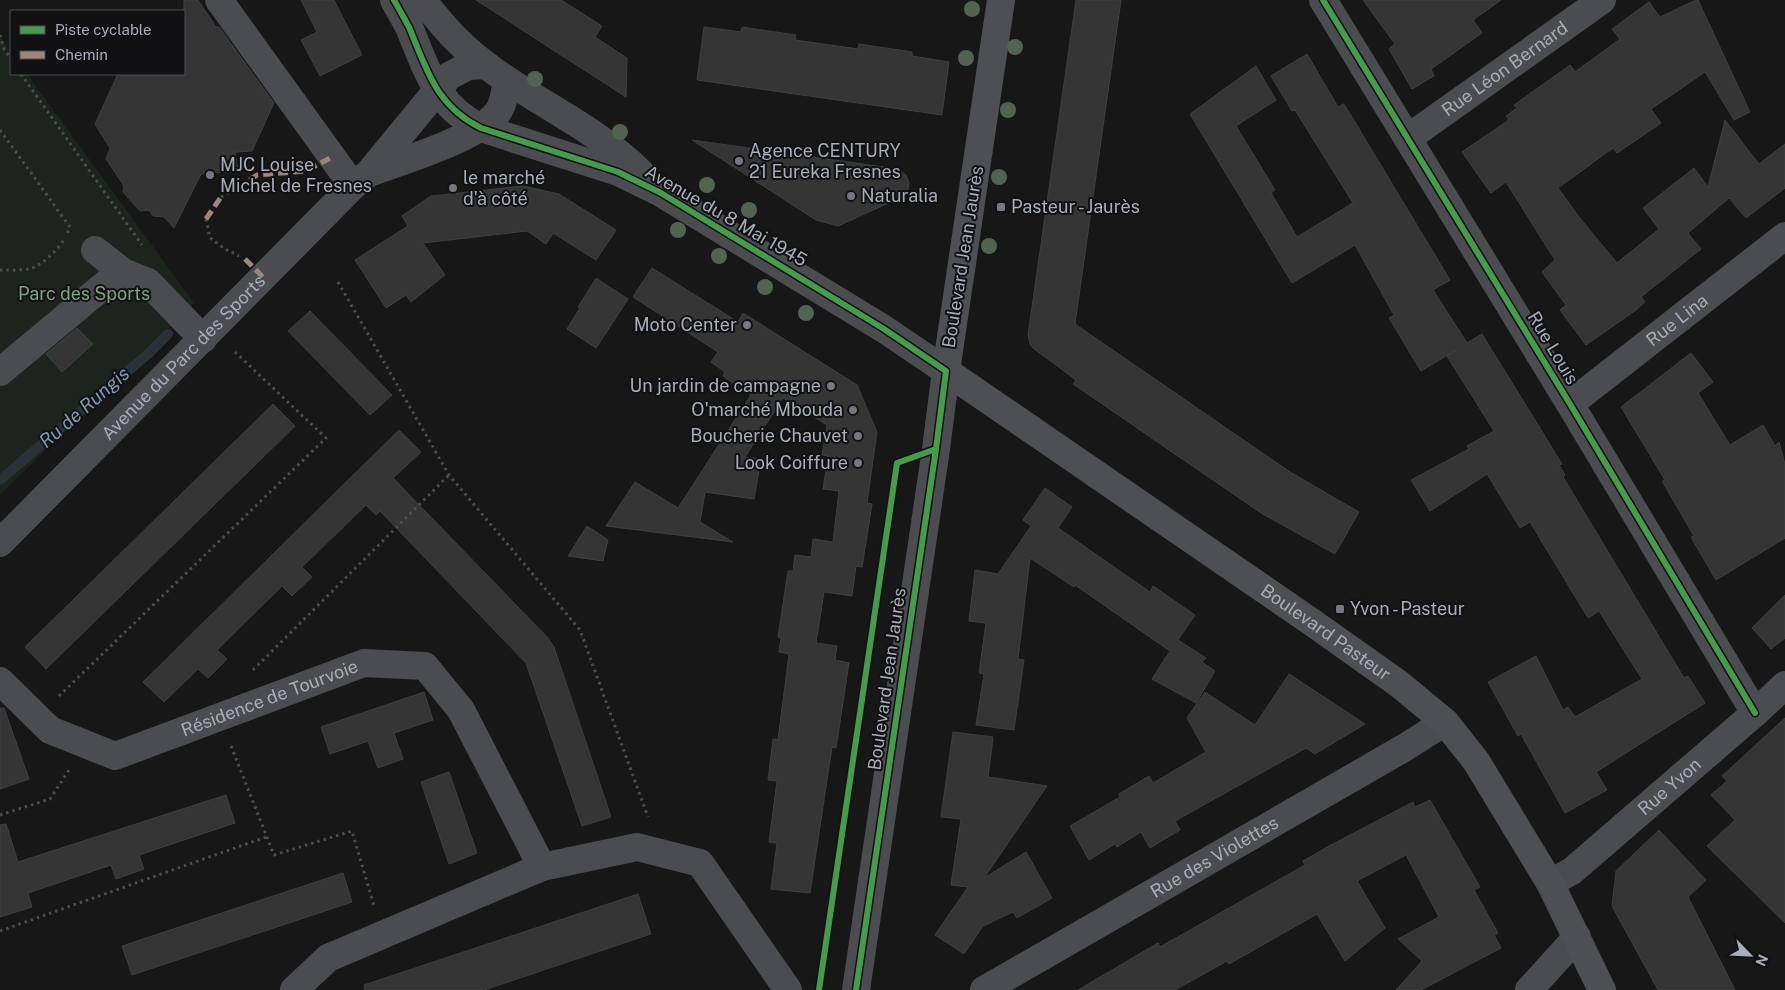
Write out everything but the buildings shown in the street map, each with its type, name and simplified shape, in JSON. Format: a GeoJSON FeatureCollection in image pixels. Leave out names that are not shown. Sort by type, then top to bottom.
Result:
{"type":"FeatureCollection","features":[{"type":"Feature","properties":{"kind":"main road","name":"Boulevard Jean Jaurès"},"geometry":{"type":"LineString","coordinates":[[946,371],[1001,0]]}},
{"type":"Feature","properties":{"kind":"main road","name":"Boulevard Pasteur"},"geometry":{"type":"LineString","coordinates":[[946,371],[1313,623],[1399,684],[1445,722],[1476,762],[1550,883],[1602,990]]}},
{"type":"Feature","properties":{"kind":"street"},"geometry":{"type":"LineString","coordinates":[[219,0],[361,179]]}},
{"type":"Feature","properties":{"kind":"street","name":"Avenue du 8 Mai 1945"},"geometry":{"type":"LineString","coordinates":[[394,0],[408,25],[436,90],[457,113],[480,128],[618,172],[661,193],[884,329],[946,371]]}},
{"type":"Feature","properties":{"kind":"street","name":"Avenue du 8 Mai 1945"},"geometry":{"type":"LineString","coordinates":[[423,0],[457,42],[497,72],[600,139],[630,161],[661,193]]}},
{"type":"Feature","properties":{"kind":"street","name":"Rue Louis"},"geometry":{"type":"LineString","coordinates":[[1323,0],[1570,404],[1754,713]]}},
{"type":"Feature","properties":{"kind":"street","name":"Rue Léon Bernard"},"geometry":{"type":"LineString","coordinates":[[1408,138],[1602,0]]}},
{"type":"Feature","properties":{"kind":"street","name":"Avenue du Parc des Sports"},"geometry":{"type":"LineString","coordinates":[[0,543],[361,179],[448,76],[468,66],[497,72],[502,102],[498,113],[480,128],[361,179]]}},
{"type":"Feature","properties":{"kind":"street","name":"Rue Lina"},"geometry":{"type":"LineString","coordinates":[[1570,404],[1785,236]]}},
{"type":"Feature","properties":{"kind":"street"},"geometry":{"type":"LineString","coordinates":[[94,250],[123,272],[148,282],[207,335]]}},
{"type":"Feature","properties":{"kind":"street"},"geometry":{"type":"LineString","coordinates":[[0,372],[114,277],[123,272]]}},
{"type":"Feature","properties":{"kind":"street","name":"Boulevard Jean Jaurès"},"geometry":{"type":"LineString","coordinates":[[856,990],[935,459],[946,371]]}},
{"type":"Feature","properties":{"kind":"street","name":"Résidence de Tourvoie"},"geometry":{"type":"LineString","coordinates":[[0,681],[50,730],[115,756],[364,663],[425,666],[461,710],[542,867]]}},
{"type":"Feature","properties":{"kind":"street","name":"Rue Yvon"},"geometry":{"type":"LineString","coordinates":[[1550,883],[1572,871],[1785,685]]}},
{"type":"Feature","properties":{"kind":"street","name":"Rue des Violettes"},"geometry":{"type":"LineString","coordinates":[[984,990],[1404,748],[1445,722]]}},
{"type":"Feature","properties":{"kind":"street"},"geometry":{"type":"LineString","coordinates":[[294,990],[328,958],[542,867],[637,847],[700,863],[788,990]]}},
{"type":"Feature","properties":{"kind":"street"},"geometry":{"type":"LineString","coordinates":[[1529,990],[1577,936]]}},
{"type":"Feature","properties":{"kind":"path"},"geometry":{"type":"LineString","coordinates":[[0,35],[4,49],[10,58]]}},
{"type":"Feature","properties":{"kind":"path"},"geometry":{"type":"LineString","coordinates":[[22,75],[147,252],[149,264],[148,282]]}},
{"type":"Feature","properties":{"kind":"path"},"geometry":{"type":"LineString","coordinates":[[0,130],[70,227],[60,245],[45,260],[31,268],[0,270]]}},
{"type":"Feature","properties":{"kind":"path"},"geometry":{"type":"LineString","coordinates":[[221,197],[237,188]]}},
{"type":"Feature","properties":{"kind":"path"},"geometry":{"type":"LineString","coordinates":[[206,218],[210,238],[225,249],[245,259]]}},
{"type":"Feature","properties":{"kind":"path"},"geometry":{"type":"LineString","coordinates":[[338,282],[449,475],[580,630],[661,854]]}},
{"type":"Feature","properties":{"kind":"path"},"geometry":{"type":"LineString","coordinates":[[37,718],[326,438],[207,335]]}},
{"type":"Feature","properties":{"kind":"path"},"geometry":{"type":"LineString","coordinates":[[0,815],[50,799],[87,745]]}},
{"type":"Feature","properties":{"kind":"path"},"geometry":{"type":"LineString","coordinates":[[0,930],[266,837]]}},
{"type":"Feature","properties":{"kind":"green space","name":"Parc des Sports"},"geometry":{"type":"Polygon","coordinates":[[[0,37],[10,51],[10,75],[28,75],[194,303],[0,495],[0,37]]]}},
{"type":"Feature","properties":{"kind":"waterway","name":"Ru de Rungis"},"geometry":{"type":"LineString","coordinates":[[0,480],[149,353],[168,334]]}},
{"type":"Feature","properties":{"kind":"marked path"},"geometry":{"type":"LineString","coordinates":[[237,188],[257,175],[306,171],[332,157]]}},
{"type":"Feature","properties":{"kind":"marked path"},"geometry":{"type":"LineString","coordinates":[[206,219],[221,197]]}},
{"type":"Feature","properties":{"kind":"marked path"},"geometry":{"type":"LineString","coordinates":[[245,259],[263,277]]}},
{"type":"Feature","properties":{"kind":"cycle path"},"geometry":{"type":"LineString","coordinates":[[394,0],[409,27],[435,85],[453,109],[466,119],[481,128],[618,172],[661,193],[884,329],[946,371],[856,990]]}},
{"type":"Feature","properties":{"kind":"cycle path"},"geometry":{"type":"LineString","coordinates":[[1323,0],[1570,404],[1755,713]]}},
{"type":"Feature","properties":{"kind":"cycle path"},"geometry":{"type":"LineString","coordinates":[[819,990],[897,463],[936,449]]}},
{"type":"Feature","properties":{"kind":"place","name":"Agence CENTURY 21 Eureka Fresnes"},"geometry":{"type":"Point","coordinates":[739,161]}},
{"type":"Feature","properties":{"kind":"place","name":"MJC Louise Michel de Fresnes"},"geometry":{"type":"Point","coordinates":[210,175]}},
{"type":"Feature","properties":{"kind":"place","name":"le marché d'à côté"},"geometry":{"type":"Point","coordinates":[453,188]}},
{"type":"Feature","properties":{"kind":"place","name":"Naturalia"},"geometry":{"type":"Point","coordinates":[851,196]}},
{"type":"Feature","properties":{"kind":"place","name":"Pasteur - Jaurès"},"geometry":{"type":"Point","coordinates":[1001,207]}},
{"type":"Feature","properties":{"kind":"place","name":"Moto Center"},"geometry":{"type":"Point","coordinates":[747,325]}},
{"type":"Feature","properties":{"kind":"place","name":"Un jardin de campagne"},"geometry":{"type":"Point","coordinates":[831,386]}},
{"type":"Feature","properties":{"kind":"place","name":"O'marché Mbouda"},"geometry":{"type":"Point","coordinates":[853,410]}},
{"type":"Feature","properties":{"kind":"place","name":"Boucherie Chauvet"},"geometry":{"type":"Point","coordinates":[858,436]}},
{"type":"Feature","properties":{"kind":"place","name":"Look Coiffure"},"geometry":{"type":"Point","coordinates":[858,463]}},
{"type":"Feature","properties":{"kind":"place","name":"Yvon - Pasteur"},"geometry":{"type":"Point","coordinates":[1340,609]}}]}
